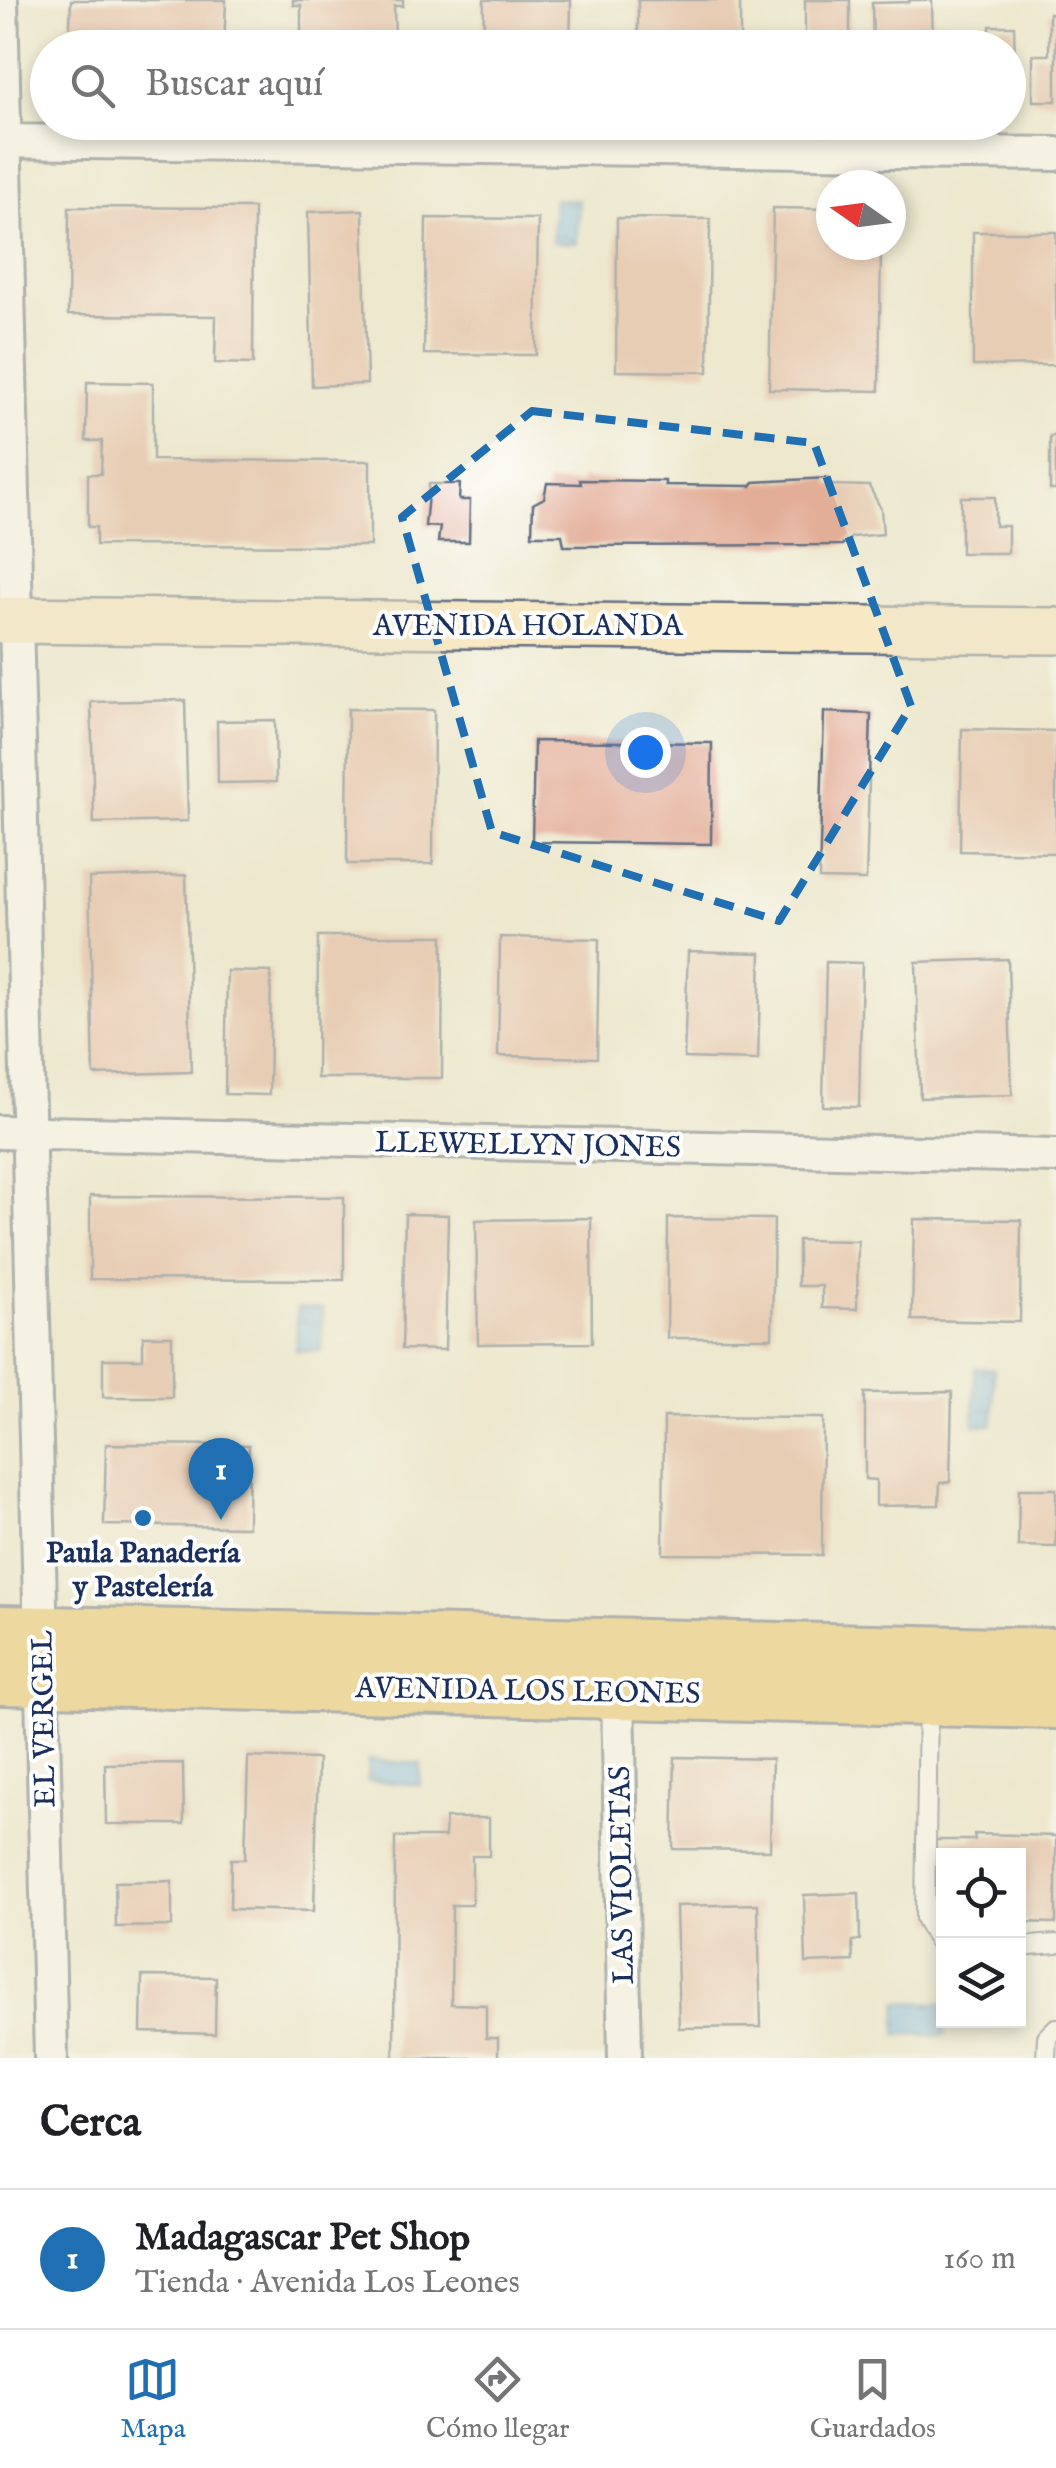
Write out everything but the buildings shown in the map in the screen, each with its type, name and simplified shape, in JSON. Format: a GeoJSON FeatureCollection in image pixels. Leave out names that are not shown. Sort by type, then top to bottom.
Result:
{"type":"FeatureCollection","features":[{"type":"Feature","properties":{"kind":"main road","name":"AVENIDA LOS LEONES"},"geometry":{"type":"LineString","coordinates":[[21,1655],[1056,1655]]}},
{"type":"Feature","properties":{"kind":"main road","name":"AVENIDA LOS LEONES"},"geometry":{"type":"LineString","coordinates":[[21,1655],[618,1692],[1056,1702]]}},
{"type":"Feature","properties":{"kind":"street","name":"EL VERGEL"},"geometry":{"type":"LineString","coordinates":[[1,0],[21,1655],[50,2058]]}},
{"type":"Feature","properties":{"kind":"street"},"geometry":{"type":"LineString","coordinates":[[2,142],[1056,154]]}},
{"type":"Feature","properties":{"kind":"street","name":"AVENIDA HOLANDA"},"geometry":{"type":"LineString","coordinates":[[8,620],[1056,630]]}},
{"type":"Feature","properties":{"kind":"street","name":"LLEWELLYN JONES"},"geometry":{"type":"LineString","coordinates":[[14,1132],[1056,1156]]}},
{"type":"Feature","properties":{"kind":"street","name":"LAS VIOLETAS"},"geometry":{"type":"LineString","coordinates":[[618,1692],[625,2058]]}},
{"type":"Feature","properties":{"kind":"lane"},"geometry":{"type":"LineString","coordinates":[[929,1699],[925,1918],[936,1938]]}},
{"type":"Feature","properties":{"kind":"lane"},"geometry":{"type":"LineString","coordinates":[[1026,1946],[1056,1944]]}},
{"type":"Feature","properties":{"kind":"lane"},"geometry":{"type":"LineString","coordinates":[[1046,2058],[1047,2037],[1056,2028]]}},
{"type":"Feature","properties":{"kind":"highlighted area"},"geometry":{"type":"Polygon","coordinates":[[[532,411],[814,443],[911,706],[779,921],[492,832],[402,517],[532,411]]]}},
{"type":"Feature","properties":{"kind":"water"},"geometry":{"type":"Polygon","coordinates":[[[554,199],[579,200],[577,243],[552,242],[554,199]]]}},
{"type":"Feature","properties":{"kind":"water"},"geometry":{"type":"Polygon","coordinates":[[[297,1308],[323,1309],[321,1351],[296,1351],[297,1308]]]}},
{"type":"Feature","properties":{"kind":"water"},"geometry":{"type":"Polygon","coordinates":[[[975,1368],[994,1369],[993,1425],[974,1425],[975,1368]]]}},
{"type":"Feature","properties":{"kind":"water"},"geometry":{"type":"Polygon","coordinates":[[[368,1760],[421,1764],[420,1785],[367,1781],[368,1760]]]}},
{"type":"Feature","properties":{"kind":"water"},"geometry":{"type":"Polygon","coordinates":[[[898,2002],[936,2003],[936,2028],[945,2028],[945,2035],[897,2034],[898,2002]]]}},
{"type":"Feature","properties":{"kind":"place","name":"Paula Panadería y Pastelería"},"geometry":{"type":"Point","coordinates":[143,1518]}},
{"type":"Feature","properties":{"kind":"place","name":"Madagascar Pet Shop"},"geometry":{"type":"Point","coordinates":[221,1520]}}]}
